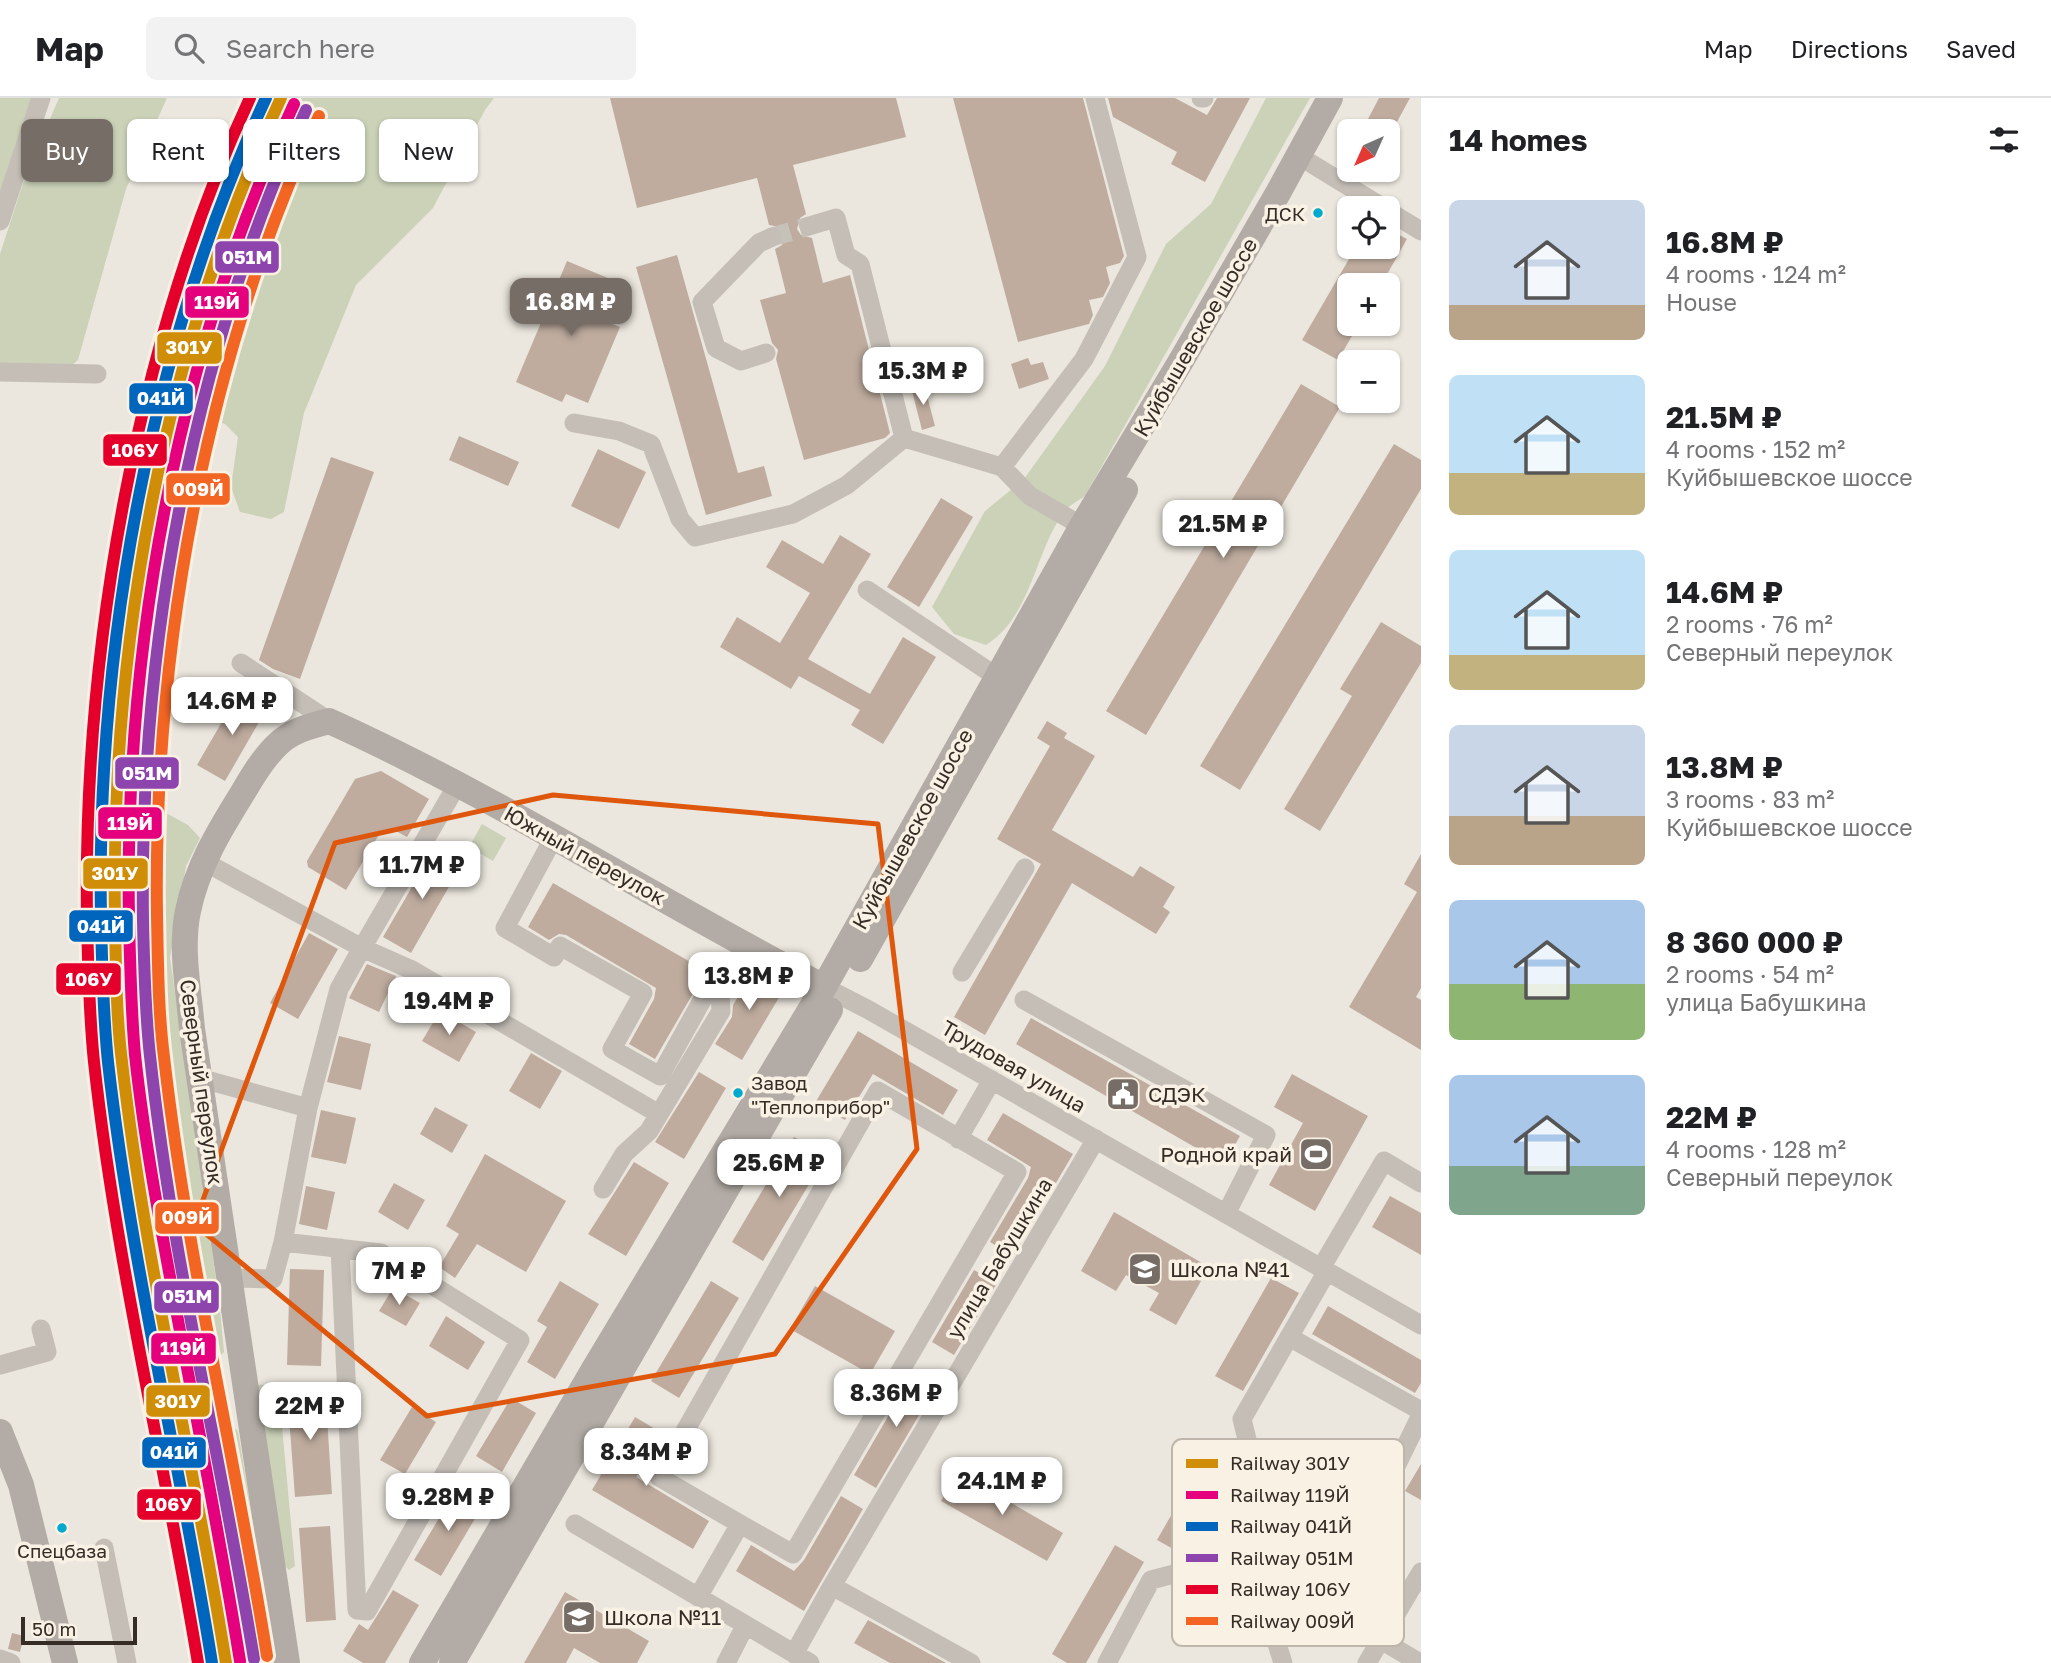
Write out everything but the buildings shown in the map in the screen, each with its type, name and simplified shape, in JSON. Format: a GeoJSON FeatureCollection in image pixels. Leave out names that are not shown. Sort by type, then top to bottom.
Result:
{"type":"FeatureCollection","features":[{"type":"Feature","properties":{"kind":"main road","name":"Куйбышевское шоссе"},"geometry":{"type":"LineString","coordinates":[[452,1663],[533,1525],[831,990],[997,677],[1082,526],[1279,193],[1330,98]]}},
{"type":"Feature","properties":{"kind":"main road","name":"Куйбышевское шоссе"},"geometry":{"type":"LineString","coordinates":[[422,1663],[594,1369],[831,990],[1293,201],[1348,98]]}},
{"type":"Feature","properties":{"kind":"main road","name":"Южный переулок"},"geometry":{"type":"LineString","coordinates":[[328,721],[386,747],[554,837],[743,952],[831,990]]}},
{"type":"Feature","properties":{"kind":"main road","name":"Северный переулок"},"geometry":{"type":"LineString","coordinates":[[287,1663],[199,1078],[186,957],[188,912],[203,861],[218,833],[261,764],[277,744],[300,729],[328,721]]}},
{"type":"Feature","properties":{"kind":"main road"},"geometry":{"type":"LineString","coordinates":[[0,1432],[21,1485],[65,1663]]}},
{"type":"Feature","properties":{"kind":"main road"},"geometry":{"type":"LineString","coordinates":[[0,1471],[18,1534],[48,1663]]}},
{"type":"Feature","properties":{"kind":"main road","name":"Куйбышевское шоссе"},"geometry":{"type":"LineString","coordinates":[[465,1663],[533,1525]]}},
{"type":"Feature","properties":{"kind":"street"},"geometry":{"type":"LineString","coordinates":[[0,221],[41,98]]}},
{"type":"Feature","properties":{"kind":"street"},"geometry":{"type":"LineString","coordinates":[[1002,467],[1084,359],[1137,257],[1095,98]]}},
{"type":"Feature","properties":{"kind":"street"},"geometry":{"type":"LineString","coordinates":[[1312,164],[1365,196]]}},
{"type":"Feature","properties":{"kind":"street"},"geometry":{"type":"LineString","coordinates":[[809,226],[836,218],[846,255],[860,264],[904,439]]}},
{"type":"Feature","properties":{"kind":"street"},"geometry":{"type":"LineString","coordinates":[[1400,218],[1421,231]]}},
{"type":"Feature","properties":{"kind":"street"},"geometry":{"type":"LineString","coordinates":[[766,353],[741,361],[716,348],[702,302],[759,243],[772,237]]}},
{"type":"Feature","properties":{"kind":"street"},"geometry":{"type":"LineString","coordinates":[[0,372],[97,374]]}},
{"type":"Feature","properties":{"kind":"street"},"geometry":{"type":"LineString","coordinates":[[574,423],[619,431],[651,444],[680,519],[695,537],[793,514],[847,485],[904,439]]}},
{"type":"Feature","properties":{"kind":"street"},"geometry":{"type":"LineString","coordinates":[[904,439],[1002,467],[1030,496],[1082,526]]}},
{"type":"Feature","properties":{"kind":"street"},"geometry":{"type":"LineString","coordinates":[[867,590],[997,677]]}},
{"type":"Feature","properties":{"kind":"street"},"geometry":{"type":"LineString","coordinates":[[241,663],[328,721]]}},
{"type":"Feature","properties":{"kind":"street"},"geometry":{"type":"LineString","coordinates":[[229,1278],[273,1279],[283,1242],[308,1108],[339,989],[457,785]]}},
{"type":"Feature","properties":{"kind":"street"},"geometry":{"type":"LineString","coordinates":[[554,837],[505,928],[554,957],[560,946],[643,993],[612,1049],[660,1076],[705,995],[743,952]]}},
{"type":"Feature","properties":{"kind":"street"},"geometry":{"type":"LineString","coordinates":[[203,861],[362,948],[412,970],[659,1114]]}},
{"type":"Feature","properties":{"kind":"street"},"geometry":{"type":"LineString","coordinates":[[962,972],[1025,868]]}},
{"type":"Feature","properties":{"kind":"street"},"geometry":{"type":"LineString","coordinates":[[603,1189],[624,1154],[649,1131],[721,1011],[720,993],[743,952]]}},
{"type":"Feature","properties":{"kind":"street","name":"Трудовая улица"},"geometry":{"type":"LineString","coordinates":[[831,990],[1421,1325]]}},
{"type":"Feature","properties":{"kind":"street"},"geometry":{"type":"LineString","coordinates":[[1024,1000],[1266,1135],[1226,1214]]}},
{"type":"Feature","properties":{"kind":"street"},"geometry":{"type":"LineString","coordinates":[[199,1078],[308,1108]]}},
{"type":"Feature","properties":{"kind":"street"},"geometry":{"type":"LineString","coordinates":[[958,1139],[992,1080]]}},
{"type":"Feature","properties":{"kind":"street"},"geometry":{"type":"LineString","coordinates":[[878,1091],[1017,1172],[793,1554],[740,1524],[659,1477],[878,1091]]}},
{"type":"Feature","properties":{"kind":"street","name":"улица Бабушкина"},"geometry":{"type":"LineString","coordinates":[[802,1659],[832,1586],[1096,1139]]}},
{"type":"Feature","properties":{"kind":"street"},"geometry":{"type":"LineString","coordinates":[[1247,1439],[1242,1419],[1384,1161],[1421,1183]]}},
{"type":"Feature","properties":{"kind":"street"},"geometry":{"type":"LineString","coordinates":[[283,1242],[340,1248],[381,1253],[524,1333],[366,1611],[357,1610],[340,1248]]}},
{"type":"Feature","properties":{"kind":"street"},"geometry":{"type":"LineString","coordinates":[[0,1364],[47,1352],[41,1329]]}},
{"type":"Feature","properties":{"kind":"street"},"geometry":{"type":"LineString","coordinates":[[1289,1337],[1421,1413],[1404,1449]]}},
{"type":"Feature","properties":{"kind":"street"},"geometry":{"type":"LineString","coordinates":[[575,1524],[802,1659]]}},
{"type":"Feature","properties":{"kind":"street"},"geometry":{"type":"LineString","coordinates":[[698,1597],[740,1524]]}},
{"type":"Feature","properties":{"kind":"street"},"geometry":{"type":"LineString","coordinates":[[104,1548],[127,1663]]}},
{"type":"Feature","properties":{"kind":"street"},"geometry":{"type":"LineString","coordinates":[[1404,1601],[1421,1572]]}},
{"type":"Feature","properties":{"kind":"street"},"geometry":{"type":"LineString","coordinates":[[1107,1663],[1151,1580],[1172,1574]]}},
{"type":"Feature","properties":{"kind":"street"},"geometry":{"type":"LineString","coordinates":[[832,1586],[971,1663]]}},
{"type":"Feature","properties":{"kind":"street"},"geometry":{"type":"LineString","coordinates":[[726,1663],[746,1626]]}},
{"type":"Feature","properties":{"kind":"street"},"geometry":{"type":"LineString","coordinates":[[1278,1646],[1283,1663]]}},
{"type":"Feature","properties":{"kind":"street"},"geometry":{"type":"LineString","coordinates":[[1367,1663],[1377,1646]]}},
{"type":"Feature","properties":{"kind":"street"},"geometry":{"type":"LineString","coordinates":[[1391,1646],[1420,1663]]}},
{"type":"Feature","properties":{"kind":"street"},"geometry":{"type":"LineString","coordinates":[[0,1659],[11,1663]]}},
{"type":"Feature","properties":{"kind":"highlighted area"},"geometry":{"type":"Polygon","coordinates":[[[553,795],[878,824],[917,1149],[775,1354],[427,1416],[194,1224],[335,843],[553,795]]]}},
{"type":"Feature","properties":{"kind":"green space"},"geometry":{"type":"Polygon","coordinates":[[[0,98],[36,98],[29,119],[21,119],[21,141],[0,202],[0,98]]]}},
{"type":"Feature","properties":{"kind":"green space"},"geometry":{"type":"Polygon","coordinates":[[[59,98],[167,98],[158,119],[127,119],[127,182],[129,182],[78,360],[70,367],[0,365],[0,254],[23,182],[113,182],[113,119],[50,119],[59,98]]]}},
{"type":"Feature","properties":{"kind":"green space"},"geometry":{"type":"Polygon","coordinates":[[[298,98],[494,98],[478,123],[478,119],[379,119],[379,182],[447,182],[433,208],[356,285],[304,413],[284,512],[271,519],[240,512],[231,487],[238,437],[225,424],[196,415],[187,402],[218,301],[260,182],[365,182],[365,119],[288,119],[298,98]]]}},
{"type":"Feature","properties":{"kind":"green space"},"geometry":{"type":"Polygon","coordinates":[[[1266,98],[1310,98],[1085,496],[1065,510],[1053,530],[1013,618],[1001,633],[986,645],[954,634],[932,607],[985,511],[1024,479],[1105,366],[1166,244],[1211,204],[1266,98]]]}},
{"type":"Feature","properties":{"kind":"green space"},"geometry":{"type":"Polygon","coordinates":[[[155,807],[188,825],[200,838],[186,866],[170,958],[219,1300],[224,1352],[209,1368],[200,1369],[190,1360],[140,1004],[136,814],[155,807]]]}},
{"type":"Feature","properties":{"kind":"green space"},"geometry":{"type":"Polygon","coordinates":[[[482,824],[506,838],[493,861],[469,847],[482,824]]]}},
{"type":"Feature","properties":{"kind":"green space"},"geometry":{"type":"Polygon","coordinates":[[[278,1384],[295,1566],[289,1570],[284,1565],[257,1385],[278,1384]]]}},
{"type":"Feature","properties":{"kind":"green space"},"geometry":{"type":"Polygon","coordinates":[[[214,1387],[224,1400],[225,1419],[238,1431],[276,1663],[240,1663],[224,1556],[195,1407],[200,1392],[214,1387]]]}},
{"type":"Feature","properties":{"kind":"tunnel"},"geometry":{"type":"LineString","coordinates":[[772,237],[809,226]]}},
{"type":"Feature","properties":{"kind":"rail line","name":"106У"},"geometry":{"type":"LineString","coordinates":[[198,1663],[128,1288],[103,1138],[90,1008],[88,816],[95,711],[107,605],[124,499],[147,394],[176,291],[210,192],[250,98]]}},
{"type":"Feature","properties":{"kind":"rail line","name":"041Й"},"geometry":{"type":"LineString","coordinates":[[212,1663],[129,1213],[108,1062],[101,918],[102,815],[108,710],[121,604],[138,499],[162,394],[191,292],[226,193],[266,98]]}},
{"type":"Feature","properties":{"kind":"rail line","name":"301У"},"geometry":{"type":"LineString","coordinates":[[226,1663],[143,1213],[122,1062],[117,1008],[116,814],[123,709],[135,604],[153,498],[176,394],[205,292],[240,193],[281,98]]}},
{"type":"Feature","properties":{"kind":"rail line","name":"119Й"},"geometry":{"type":"LineString","coordinates":[[240,1661],[161,1228],[139,1090],[130,970],[130,816],[136,712],[148,607],[166,502],[189,399],[219,297],[253,199],[294,104]]}},
{"type":"Feature","properties":{"kind":"rail line","name":"051М"},"geometry":{"type":"LineString","coordinates":[[254,1659],[184,1283],[159,1132],[145,988],[144,818],[162,610],[180,506],[203,403],[231,302],[266,204],[306,110]]}},
{"type":"Feature","properties":{"kind":"rail line","name":"009Й"},"geometry":{"type":"LineString","coordinates":[[267,1656],[198,1282],[174,1132],[159,1004],[158,814],[165,712],[177,609],[194,506],[217,405],[245,305],[279,209],[319,116]]}},
{"type":"Feature","properties":{"kind":"place","name":"ДСК"},"geometry":{"type":"Point","coordinates":[1318,213]}},
{"type":"Feature","properties":{"kind":"place","name":"Завод \"Теплоприбор\""},"geometry":{"type":"Point","coordinates":[738,1093]}},
{"type":"Feature","properties":{"kind":"place","name":"СДЭК"},"geometry":{"type":"Point","coordinates":[1123,1094]}},
{"type":"Feature","properties":{"kind":"place","name":"Родной край"},"geometry":{"type":"Point","coordinates":[1316,1154]}},
{"type":"Feature","properties":{"kind":"place","name":"Школа №41"},"geometry":{"type":"Point","coordinates":[1145,1269]}},
{"type":"Feature","properties":{"kind":"place","name":"Спецбаза"},"geometry":{"type":"Point","coordinates":[62,1528]}},
{"type":"Feature","properties":{"kind":"place","name":"Школа №11"},"geometry":{"type":"Point","coordinates":[579,1617]}}]}
